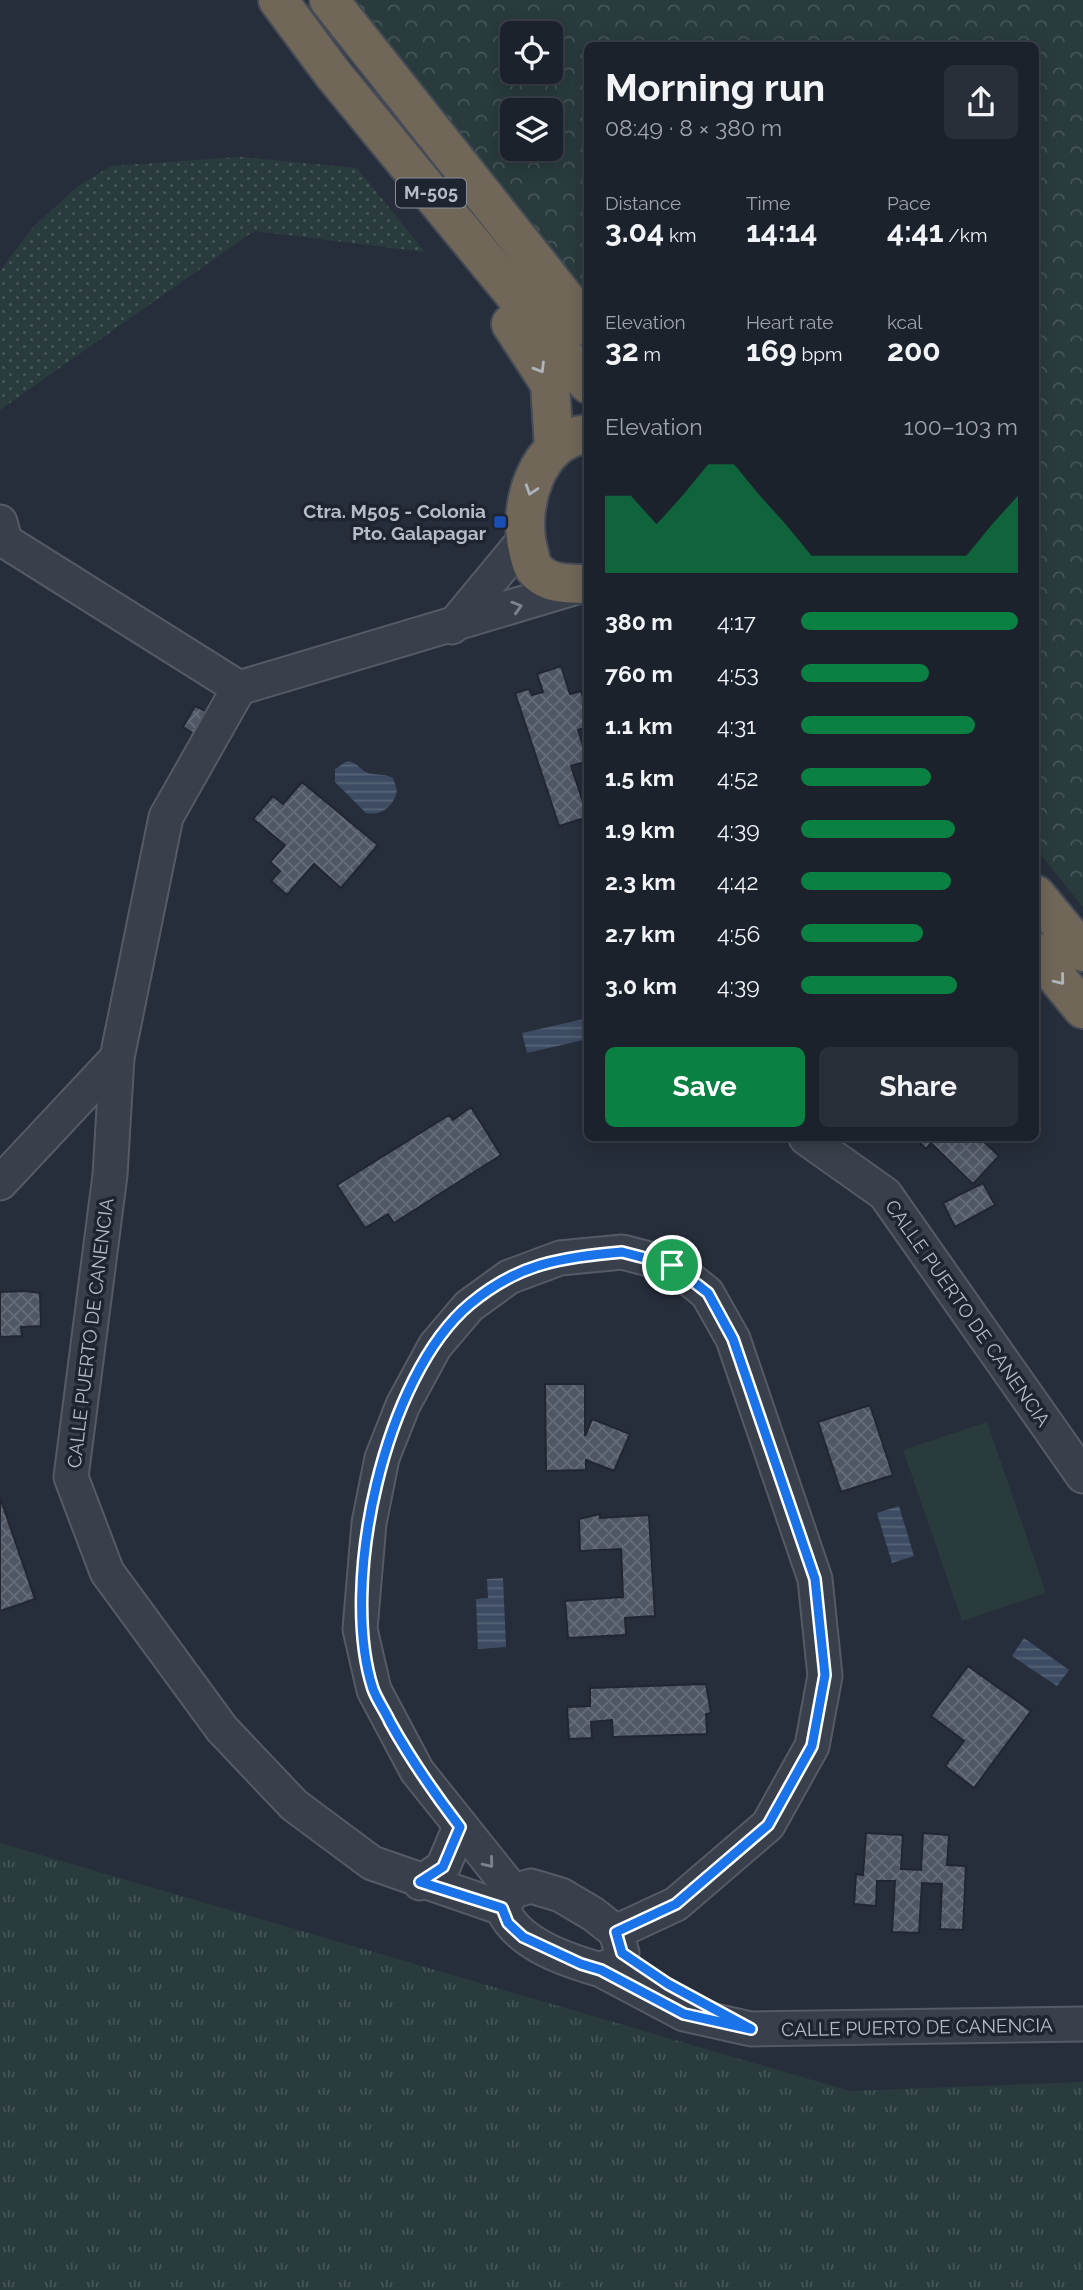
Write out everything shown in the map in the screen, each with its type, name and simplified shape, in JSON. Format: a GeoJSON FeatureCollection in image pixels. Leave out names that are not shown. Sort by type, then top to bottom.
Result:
{"type":"FeatureCollection","features":[{"type":"Feature","properties":{"kind":"highway","name":"M-505"},"geometry":{"type":"LineString","coordinates":[[278,0],[333,74],[584,379]]}},
{"type":"Feature","properties":{"kind":"highway","name":"M-505"},"geometry":{"type":"LineString","coordinates":[[340,14],[584,322]]}},
{"type":"Feature","properties":{"kind":"highway"},"geometry":{"type":"LineString","coordinates":[[340,14],[401,122],[584,352]]}},
{"type":"Feature","properties":{"kind":"highway"},"geometry":{"type":"LineString","coordinates":[[333,74],[337,97],[444,242],[518,332],[550,384],[571,440],[538,469],[526,505],[525,539],[533,568],[558,584],[584,584]]}},
{"type":"Feature","properties":{"kind":"highway"},"geometry":{"type":"LineString","coordinates":[[1040,903],[1083,952]]}},
{"type":"Feature","properties":{"kind":"highway"},"geometry":{"type":"LineString","coordinates":[[1039,956],[1083,1009]]}},
{"type":"Feature","properties":{"kind":"street"},"geometry":{"type":"LineString","coordinates":[[0,522],[5,541],[239,688],[452,627],[584,585]]}},
{"type":"Feature","properties":{"kind":"street"},"geometry":{"type":"LineString","coordinates":[[452,627],[525,539]]}},
{"type":"Feature","properties":{"kind":"street","name":"CALLE PUERTO DE CANENCIA"},"geometry":{"type":"LineString","coordinates":[[239,688],[166,817],[117,1058],[110,1175],[71,1477],[107,1572],[222,1729],[294,1805],[372,1863],[420,1882],[507,1899],[531,1886],[561,1895],[613,1952],[684,2014],[751,2029],[1083,2024]]}},
{"type":"Feature","properties":{"kind":"street"},"geometry":{"type":"LineString","coordinates":[[0,1183],[117,1058]]}},
{"type":"Feature","properties":{"kind":"street","name":"CALLE PUERTO DE CANENCIA"},"geometry":{"type":"LineString","coordinates":[[810,1141],[885,1194],[1083,1476]]}},
{"type":"Feature","properties":{"kind":"street"},"geometry":{"type":"LineString","coordinates":[[622,1252],[672,1265],[708,1293],[733,1339],[815,1579],[825,1675],[812,1746],[768,1825],[676,1904],[613,1952],[581,1964],[523,1937],[508,1923],[507,1899],[460,1827],[417,1771],[374,1690],[360,1629],[369,1523],[382,1458],[403,1405],[435,1346],[469,1306],[509,1278],[560,1258],[622,1252]]}},
{"type":"Feature","properties":{"kind":"street"},"geometry":{"type":"LineString","coordinates":[[420,1882],[443,1867],[460,1827]]}},
{"type":"Feature","properties":{"kind":"green space"},"geometry":{"type":"Polygon","coordinates":[[[351,0],[1083,0],[1083,907],[1039,853],[1039,42],[584,42],[584,296],[351,0]]]}},
{"type":"Feature","properties":{"kind":"green space"},"geometry":{"type":"Polygon","coordinates":[[[240,157],[357,168],[425,252],[254,231],[0,410],[0,271],[33,227],[78,186],[111,166],[240,157]]]}},
{"type":"Feature","properties":{"kind":"green space"},"geometry":{"type":"Polygon","coordinates":[[[987,1422],[1046,1593],[962,1621],[903,1450],[987,1422]]]}},
{"type":"Feature","properties":{"kind":"green space"},"geometry":{"type":"Polygon","coordinates":[[[0,1843],[850,2091],[1083,2082],[1083,2290],[0,2290],[0,1843]]]}},
{"type":"Feature","properties":{"kind":"water"},"geometry":{"type":"Polygon","coordinates":[[[347,761],[368,773],[393,778],[397,791],[393,802],[382,812],[366,813],[335,782],[335,769],[347,761]]]}},
{"type":"Feature","properties":{"kind":"water"},"geometry":{"type":"Polygon","coordinates":[[[584,1019],[584,1040],[527,1053],[522,1033],[584,1019]]]}},
{"type":"Feature","properties":{"kind":"water"},"geometry":{"type":"Polygon","coordinates":[[[899,1506],[914,1556],[892,1563],[877,1513],[899,1506]]]}},
{"type":"Feature","properties":{"kind":"water"},"geometry":{"type":"Polygon","coordinates":[[[503,1578],[506,1647],[478,1649],[476,1599],[488,1598],[487,1579],[503,1578]]]}},
{"type":"Feature","properties":{"kind":"water"},"geometry":{"type":"Polygon","coordinates":[[[1024,1638],[1069,1670],[1057,1686],[1012,1656],[1024,1638]]]}},
{"type":"Feature","properties":{"kind":"building"},"geometry":{"type":"Polygon","coordinates":[[[561,666],[570,694],[581,691],[584,700],[584,728],[578,730],[584,749],[584,762],[571,766],[584,805],[584,818],[559,826],[515,693],[529,689],[532,695],[543,692],[537,674],[561,666]]]}},
{"type":"Feature","properties":{"kind":"building"},"geometry":{"type":"Polygon","coordinates":[[[195,706],[206,711],[194,734],[183,727],[195,706]]]}},
{"type":"Feature","properties":{"kind":"building"},"geometry":{"type":"Polygon","coordinates":[[[302,782],[378,845],[341,888],[314,864],[287,895],[271,881],[280,871],[270,862],[285,845],[253,819],[273,796],[283,804],[302,782]]]}},
{"type":"Feature","properties":{"kind":"building"},"geometry":{"type":"Polygon","coordinates":[[[471,1107],[501,1155],[394,1223],[388,1214],[365,1228],[337,1185],[449,1115],[453,1120],[471,1107]]]}},
{"type":"Feature","properties":{"kind":"building"},"geometry":{"type":"Polygon","coordinates":[[[918,1141],[983,1141],[999,1156],[973,1184],[931,1143],[926,1149],[918,1141]]]}},
{"type":"Feature","properties":{"kind":"building"},"geometry":{"type":"Polygon","coordinates":[[[983,1183],[995,1205],[955,1227],[943,1203],[983,1183]]]}},
{"type":"Feature","properties":{"kind":"building"},"geometry":{"type":"Polygon","coordinates":[[[0,1292],[40,1293],[41,1326],[21,1327],[22,1336],[0,1337],[0,1292]]]}},
{"type":"Feature","properties":{"kind":"building"},"geometry":{"type":"Polygon","coordinates":[[[545,1384],[585,1384],[585,1436],[592,1419],[630,1434],[614,1471],[586,1460],[586,1470],[546,1471],[545,1384]]]}},
{"type":"Feature","properties":{"kind":"building"},"geometry":{"type":"Polygon","coordinates":[[[870,1405],[893,1475],[841,1492],[818,1422],[870,1405]]]}},
{"type":"Feature","properties":{"kind":"building"},"geometry":{"type":"Polygon","coordinates":[[[0,1497],[35,1599],[0,1611],[0,1497]]]}},
{"type":"Feature","properties":{"kind":"building"},"geometry":{"type":"Polygon","coordinates":[[[600,1514],[600,1518],[649,1515],[655,1616],[625,1618],[626,1635],[568,1638],[565,1601],[623,1597],[621,1549],[580,1551],[579,1519],[600,1514]]]}},
{"type":"Feature","properties":{"kind":"building"},"geometry":{"type":"Polygon","coordinates":[[[968,1666],[1031,1711],[974,1788],[945,1766],[964,1741],[931,1716],[968,1666]]]}},
{"type":"Feature","properties":{"kind":"building"},"geometry":{"type":"Polygon","coordinates":[[[706,1684],[711,1713],[706,1714],[707,1734],[613,1737],[612,1720],[591,1722],[592,1738],[569,1739],[567,1707],[590,1706],[590,1688],[706,1684]]]}},
{"type":"Feature","properties":{"kind":"building"},"geometry":{"type":"Polygon","coordinates":[[[866,1833],[903,1835],[901,1869],[921,1870],[923,1833],[949,1835],[947,1865],[966,1866],[963,1930],[940,1929],[942,1884],[922,1883],[919,1933],[892,1932],[895,1881],[877,1881],[876,1906],[854,1904],[856,1874],[863,1875],[866,1833]]]}},
{"type":"Feature","properties":{"kind":"place","name":"Ctra. M505 - Colonia Pto. Galapagar"},"geometry":{"type":"Point","coordinates":[500,522]}},
{"type":"Feature","properties":{"kind":"route"},"geometry":{"type":"LineString","coordinates":[[622,1252],[672,1265],[708,1293],[733,1339],[815,1579],[825,1675],[812,1746],[768,1825],[676,1904],[616,1932],[622,1953],[668,1984],[751,2029],[684,2014],[601,1970],[581,1964],[523,1937],[508,1923],[502,1908],[420,1882],[443,1867],[460,1827],[417,1771],[374,1690],[360,1629],[369,1523],[382,1458],[403,1405],[435,1346],[469,1306],[509,1278],[560,1258],[622,1252]]}}]}
